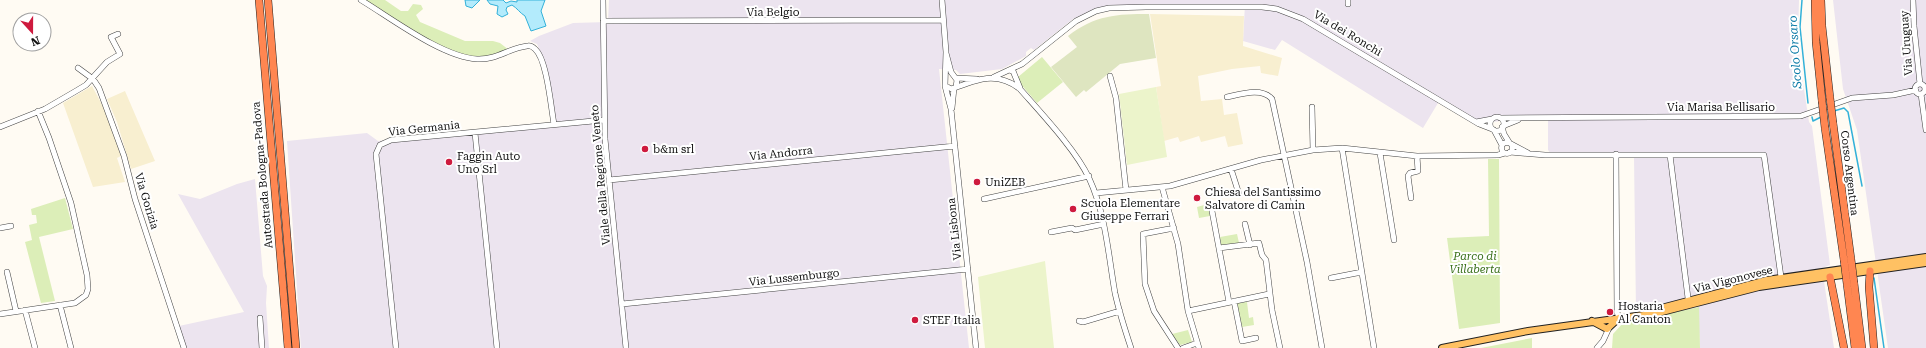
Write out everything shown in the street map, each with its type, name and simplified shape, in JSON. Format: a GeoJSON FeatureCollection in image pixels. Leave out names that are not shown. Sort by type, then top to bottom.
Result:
{"type":"FeatureCollection","features":[{"type":"Feature","properties":{"kind":"highway","name":"Autostrada Bologna-Padova"},"geometry":{"type":"LineString","coordinates":[[259,0],[288,348]]}},
{"type":"Feature","properties":{"kind":"highway","name":"Autostrada Bologna-Padova"},"geometry":{"type":"LineString","coordinates":[[268,0],[296,348]]}},
{"type":"Feature","properties":{"kind":"highway"},"geometry":{"type":"LineString","coordinates":[[1811,0],[1816,42]]}},
{"type":"Feature","properties":{"kind":"highway","name":"Corso Argentina"},"geometry":{"type":"LineString","coordinates":[[1815,0],[1816,42],[1825,128],[1847,259]]}},
{"type":"Feature","properties":{"kind":"highway","name":"Corso Argentina"},"geometry":{"type":"LineString","coordinates":[[1821,0],[1825,62],[1850,284],[1855,348]]}},
{"type":"Feature","properties":{"kind":"highway"},"geometry":{"type":"LineString","coordinates":[[1825,0],[1825,62]]}},
{"type":"Feature","properties":{"kind":"highway"},"geometry":{"type":"LineString","coordinates":[[1868,269],[1874,348]]}},
{"type":"Feature","properties":{"kind":"highway"},"geometry":{"type":"LineString","coordinates":[[1831,274],[1844,348]]}},
{"type":"Feature","properties":{"kind":"highway","name":"Corso Argentina"},"geometry":{"type":"LineString","coordinates":[[1850,284],[1862,348]]}},
{"type":"Feature","properties":{"kind":"main road","name":"Via Vigonovese"},"geometry":{"type":"LineString","coordinates":[[1868,269],[1926,257]]}},
{"type":"Feature","properties":{"kind":"main road","name":"Via Vigonovese"},"geometry":{"type":"LineString","coordinates":[[1606,325],[1619,318],[1697,303],[1752,288],[1831,274],[1926,263]]}},
{"type":"Feature","properties":{"kind":"main road","name":"Via Vigonovese"},"geometry":{"type":"LineString","coordinates":[[1640,315],[1757,281],[1781,277],[1831,274]]}},
{"type":"Feature","properties":{"kind":"main road"},"geometry":{"type":"LineString","coordinates":[[1776,284],[1781,277]]}},
{"type":"Feature","properties":{"kind":"main road"},"geometry":{"type":"LineString","coordinates":[[1442,348],[1458,347],[1528,331],[1592,321],[1606,325]]}},
{"type":"Feature","properties":{"kind":"street"},"geometry":{"type":"LineString","coordinates":[[361,0],[431,43],[469,57],[477,59],[494,58],[526,46],[534,48],[539,52],[545,69],[554,124]]}},
{"type":"Feature","properties":{"kind":"street","name":"Viale della Regione Veneto"},"geometry":{"type":"LineString","coordinates":[[603,0],[604,120],[626,348]]}},
{"type":"Feature","properties":{"kind":"street","name":"Via Lisbona"},"geometry":{"type":"LineString","coordinates":[[941,0],[946,52],[945,83],[952,109],[976,348]]}},
{"type":"Feature","properties":{"kind":"street","name":"Via Uruguay"},"geometry":{"type":"LineString","coordinates":[[1914,0],[1914,26],[1925,90],[1921,94]]}},
{"type":"Feature","properties":{"kind":"street","name":"Via dei Ronchi"},"geometry":{"type":"LineString","coordinates":[[992,78],[1022,64],[1076,21],[1090,14],[1108,8],[1262,7],[1278,9],[1293,14],[1319,28],[1483,127],[1493,130]]}},
{"type":"Feature","properties":{"kind":"street","name":"Via Belgio"},"geometry":{"type":"LineString","coordinates":[[603,21],[943,20]]}},
{"type":"Feature","properties":{"kind":"street"},"geometry":{"type":"LineString","coordinates":[[0,126],[38,111],[76,91],[93,79],[96,73],[107,62],[120,54],[111,38],[118,34]]}},
{"type":"Feature","properties":{"kind":"street","name":"Via Lisbona"},"geometry":{"type":"LineString","coordinates":[[946,52],[958,82],[955,88],[952,109]]}},
{"type":"Feature","properties":{"kind":"street","name":"Via dei Ronchi"},"geometry":{"type":"LineString","coordinates":[[1016,76],[1022,64]]}},
{"type":"Feature","properties":{"kind":"street","name":"Via Gorizia"},"geometry":{"type":"LineString","coordinates":[[78,68],[93,79],[99,88],[124,156],[135,199],[184,348]]}},
{"type":"Feature","properties":{"kind":"street"},"geometry":{"type":"LineString","coordinates":[[1020,89],[1013,71],[1007,71],[1004,75],[1008,81],[1020,89],[1076,156],[1096,193],[1104,224],[1120,311],[1131,348]]}},
{"type":"Feature","properties":{"kind":"street"},"geometry":{"type":"LineString","coordinates":[[978,80],[948,76],[945,83],[949,89],[978,80],[992,78],[1008,81],[1016,76]]}},
{"type":"Feature","properties":{"kind":"street"},"geometry":{"type":"LineString","coordinates":[[1110,76],[1117,105],[1126,190]]}},
{"type":"Feature","properties":{"kind":"street","name":"Via Uruguay"},"geometry":{"type":"LineString","coordinates":[[1923,84],[1916,86],[1916,90],[1921,94],[1926,130]]}},
{"type":"Feature","properties":{"kind":"street","name":"Via Marisa Bellisario"},"geometry":{"type":"LineString","coordinates":[[1500,118],[1802,116],[1852,98],[1893,95],[1916,90]]}},
{"type":"Feature","properties":{"kind":"street"},"geometry":{"type":"LineString","coordinates":[[1227,97],[1259,93],[1270,96],[1274,105],[1307,262],[1322,348]]}},
{"type":"Feature","properties":{"kind":"street"},"geometry":{"type":"LineString","coordinates":[[1312,107],[1313,150]]}},
{"type":"Feature","properties":{"kind":"street"},"geometry":{"type":"LineString","coordinates":[[0,314],[60,305],[80,300],[88,289],[89,282],[71,203],[49,138],[38,111]]}},
{"type":"Feature","properties":{"kind":"street"},"geometry":{"type":"LineString","coordinates":[[1096,193],[1162,188],[1284,155],[1313,150],[1342,148],[1417,156],[1494,154],[1513,148],[1504,134],[1503,122],[1500,118],[1475,122]]}},
{"type":"Feature","properties":{"kind":"street","name":"Via Marisa Bellisario"},"geometry":{"type":"LineString","coordinates":[[1503,127],[1522,118]]}},
{"type":"Feature","properties":{"kind":"street"},"geometry":{"type":"LineString","coordinates":[[1492,119],[1490,124],[1505,150]]}},
{"type":"Feature","properties":{"kind":"street","name":"Via Germania"},"geometry":{"type":"LineString","coordinates":[[396,348],[376,158],[377,148],[382,143],[391,140],[475,134],[554,124],[604,120]]}},
{"type":"Feature","properties":{"kind":"street"},"geometry":{"type":"LineString","coordinates":[[1493,130],[1498,131],[1503,127]]}},
{"type":"Feature","properties":{"kind":"street"},"geometry":{"type":"LineString","coordinates":[[475,134],[497,348]]}},
{"type":"Feature","properties":{"kind":"street"},"geometry":{"type":"LineString","coordinates":[[1505,150],[1506,142],[1528,153]]}},
{"type":"Feature","properties":{"kind":"street","name":"Via Andorra"},"geometry":{"type":"LineString","coordinates":[[609,180],[955,146]]}},
{"type":"Feature","properties":{"kind":"street"},"geometry":{"type":"LineString","coordinates":[[1342,148],[1374,348]]}},
{"type":"Feature","properties":{"kind":"street"},"geometry":{"type":"LineString","coordinates":[[1505,150],[1528,153],[1764,155],[1781,277]]}},
{"type":"Feature","properties":{"kind":"street"},"geometry":{"type":"LineString","coordinates":[[1380,153],[1394,240]]}},
{"type":"Feature","properties":{"kind":"street"},"geometry":{"type":"LineString","coordinates":[[1616,154],[1617,312],[1619,318]]}},
{"type":"Feature","properties":{"kind":"street"},"geometry":{"type":"LineString","coordinates":[[1670,155],[1688,301],[1697,303]]}},
{"type":"Feature","properties":{"kind":"street"},"geometry":{"type":"LineString","coordinates":[[1411,198],[1408,176],[1410,173],[1418,171],[1417,156]]}},
{"type":"Feature","properties":{"kind":"street"},"geometry":{"type":"LineString","coordinates":[[1232,169],[1237,194]]}},
{"type":"Feature","properties":{"kind":"street"},"geometry":{"type":"LineString","coordinates":[[984,199],[1088,176]]}},
{"type":"Feature","properties":{"kind":"street"},"geometry":{"type":"LineString","coordinates":[[1162,188],[1174,228],[1188,311],[1198,346],[1183,348]]}},
{"type":"Feature","properties":{"kind":"street"},"geometry":{"type":"LineString","coordinates":[[1212,211],[1231,302],[1242,341],[1256,338]]}},
{"type":"Feature","properties":{"kind":"street"},"geometry":{"type":"LineString","coordinates":[[1051,232],[1104,224]]}},
{"type":"Feature","properties":{"kind":"street"},"geometry":{"type":"LineString","coordinates":[[1246,224],[1250,245]]}},
{"type":"Feature","properties":{"kind":"street"},"geometry":{"type":"LineString","coordinates":[[0,228],[11,226]]}},
{"type":"Feature","properties":{"kind":"street"},"geometry":{"type":"LineString","coordinates":[[1174,228],[1144,234],[1145,284],[1154,310],[1178,348]]}},
{"type":"Feature","properties":{"kind":"street"},"geometry":{"type":"LineString","coordinates":[[1219,248],[1259,244],[1262,255],[1266,260],[1270,294],[1280,348]]}},
{"type":"Feature","properties":{"kind":"street","name":"Via Lussemburgo"},"geometry":{"type":"LineString","coordinates":[[622,304],[968,269]]}},
{"type":"Feature","properties":{"kind":"street"},"geometry":{"type":"LineString","coordinates":[[7,272],[16,311]]}},
{"type":"Feature","properties":{"kind":"street"},"geometry":{"type":"LineString","coordinates":[[1331,278],[1362,272]]}},
{"type":"Feature","properties":{"kind":"street"},"geometry":{"type":"LineString","coordinates":[[1188,311],[1270,294]]}},
{"type":"Feature","properties":{"kind":"street"},"geometry":{"type":"LineString","coordinates":[[60,305],[71,348]]}},
{"type":"Feature","properties":{"kind":"street"},"geometry":{"type":"LineString","coordinates":[[25,310],[34,348]]}},
{"type":"Feature","properties":{"kind":"street"},"geometry":{"type":"LineString","coordinates":[[1079,321],[1083,322],[1120,311]]}},
{"type":"Feature","properties":{"kind":"street"},"geometry":{"type":"LineString","coordinates":[[260,318],[262,348]]}},
{"type":"Feature","properties":{"kind":"street"},"geometry":{"type":"LineString","coordinates":[[1600,347],[1606,325]]}},
{"type":"Feature","properties":{"kind":"shaded area"},"geometry":{"type":"Polygon","coordinates":[[[609,0],[1799,0],[1798,38],[1800,63],[1809,122],[1812,126],[1830,265],[1822,268],[1834,348],[1700,348],[1697,298],[1636,312],[1634,157],[1551,154],[1548,150],[1548,120],[1511,120],[1482,123],[1441,98],[1423,128],[1282,40],[1275,50],[1243,41],[1245,4],[1149,5],[1095,9],[1073,19],[1034,50],[1031,48],[1026,52],[1026,56],[1002,69],[960,74],[956,70],[939,69],[969,348],[301,348],[287,141],[367,133],[378,141],[553,123],[540,52],[537,44],[530,41],[573,23],[608,22],[609,0]]]}},
{"type":"Feature","properties":{"kind":"shaded area"},"geometry":{"type":"Polygon","coordinates":[[[1833,0],[1926,0],[1926,348],[1888,348],[1857,130],[1843,89],[1833,0]]]}},
{"type":"Feature","properties":{"kind":"shaded area"},"geometry":{"type":"Polygon","coordinates":[[[1150,14],[1244,16],[1243,46],[1282,58],[1278,76],[1261,73],[1260,66],[1232,69],[1198,76],[1201,101],[1222,99],[1224,115],[1237,113],[1243,144],[1228,147],[1225,136],[1201,142],[1199,136],[1180,142],[1178,137],[1164,141],[1156,87],[1161,86],[1150,14]]]}},
{"type":"Feature","properties":{"kind":"shaded area"},"geometry":{"type":"Polygon","coordinates":[[[92,86],[106,112],[115,135],[121,156],[117,158],[125,182],[93,187],[63,103],[92,86]]]}},
{"type":"Feature","properties":{"kind":"shaded area"},"geometry":{"type":"Polygon","coordinates":[[[125,91],[155,161],[131,169],[117,122],[107,99],[125,91]]]}},
{"type":"Feature","properties":{"kind":"shaded area"},"geometry":{"type":"Polygon","coordinates":[[[255,179],[263,276],[267,286],[266,303],[269,348],[187,348],[179,326],[244,312],[178,194],[200,199],[237,184],[255,179]]]}},
{"type":"Feature","properties":{"kind":"green space"},"geometry":{"type":"Polygon","coordinates":[[[363,0],[385,0],[401,11],[408,11],[413,4],[421,5],[423,9],[416,15],[420,22],[465,41],[493,41],[500,43],[509,50],[493,56],[459,56],[431,42],[363,0]]]}},
{"type":"Feature","properties":{"kind":"green space"},"geometry":{"type":"Polygon","coordinates":[[[1149,14],[1156,58],[1120,64],[1086,92],[1084,90],[1076,97],[1051,67],[1077,47],[1068,36],[1078,29],[1097,20],[1116,15],[1149,14]]]}},
{"type":"Feature","properties":{"kind":"green space"},"geometry":{"type":"Polygon","coordinates":[[[1042,57],[1063,82],[1037,103],[1018,81],[1018,77],[1042,57]]]}},
{"type":"Feature","properties":{"kind":"green space"},"geometry":{"type":"Polygon","coordinates":[[[1156,87],[1167,157],[1127,165],[1119,94],[1156,87]]]}},
{"type":"Feature","properties":{"kind":"green space","name":"Parco di Villaberta"},"geometry":{"type":"Polygon","coordinates":[[[1488,159],[1499,159],[1500,323],[1459,329],[1447,238],[1489,236],[1488,159]]]}},
{"type":"Feature","properties":{"kind":"green space"},"geometry":{"type":"Polygon","coordinates":[[[65,198],[73,229],[39,237],[55,301],[41,303],[25,242],[32,240],[29,225],[37,223],[36,215],[32,215],[31,209],[65,198]]]}},
{"type":"Feature","properties":{"kind":"green space"},"geometry":{"type":"Polygon","coordinates":[[[1208,204],[1210,216],[1199,218],[1197,207],[1208,204]]]}},
{"type":"Feature","properties":{"kind":"green space"},"geometry":{"type":"Polygon","coordinates":[[[1237,234],[1239,243],[1221,245],[1220,237],[1237,234]]]}},
{"type":"Feature","properties":{"kind":"green space"},"geometry":{"type":"Polygon","coordinates":[[[1045,261],[1054,348],[985,348],[978,277],[1045,261]]]}},
{"type":"Feature","properties":{"kind":"green space"},"geometry":{"type":"Polygon","coordinates":[[[1247,302],[1249,318],[1253,317],[1254,325],[1242,327],[1237,303],[1247,302]]]}},
{"type":"Feature","properties":{"kind":"green space"},"geometry":{"type":"Polygon","coordinates":[[[1699,307],[1700,348],[1612,348],[1613,334],[1623,323],[1699,307]]]}},
{"type":"Feature","properties":{"kind":"green space"},"geometry":{"type":"Polygon","coordinates":[[[1188,330],[1192,342],[1180,345],[1172,334],[1188,330]]]}},
{"type":"Feature","properties":{"kind":"green space"},"geometry":{"type":"Polygon","coordinates":[[[1532,338],[1532,348],[1481,348],[1532,338]]]}},
{"type":"Feature","properties":{"kind":"water"},"geometry":{"type":"Polygon","coordinates":[[[465,0],[480,0],[472,8],[466,6],[465,0]]]}},
{"type":"Feature","properties":{"kind":"water"},"geometry":{"type":"Polygon","coordinates":[[[487,0],[503,0],[506,3],[511,1],[517,2],[517,0],[545,0],[541,11],[546,26],[531,31],[525,16],[514,6],[512,5],[507,7],[506,10],[508,14],[502,17],[497,14],[498,6],[490,4],[487,0]]]}},
{"type":"Feature","properties":{"kind":"waterway","name":"Scolo Orsaro"},"geometry":{"type":"LineString","coordinates":[[1802,0],[1800,27],[1808,103]]}},
{"type":"Feature","properties":{"kind":"waterway","name":"Scolo Orsaro"},"geometry":{"type":"LineString","coordinates":[[1834,111],[1844,108],[1848,112],[1862,186]]}},
{"type":"Feature","properties":{"kind":"waterway","name":"Scolo Orsaro"},"geometry":{"type":"LineString","coordinates":[[1812,117],[1813,121],[1821,117]]}},
{"type":"Feature","properties":{"kind":"waterway","name":"Scolo Orsaro"},"geometry":{"type":"LineString","coordinates":[[1874,278],[1884,348]]}},
{"type":"Feature","properties":{"kind":"place","name":"b&m srl"},"geometry":{"type":"Point","coordinates":[645,149]}},
{"type":"Feature","properties":{"kind":"place","name":"Faggin Auto Uno Srl"},"geometry":{"type":"Point","coordinates":[449,162]}},
{"type":"Feature","properties":{"kind":"place","name":"UniZEB"},"geometry":{"type":"Point","coordinates":[977,182]}},
{"type":"Feature","properties":{"kind":"place","name":"Chiesa del Santissimo Salvatore di Camin"},"geometry":{"type":"Point","coordinates":[1197,198]}},
{"type":"Feature","properties":{"kind":"place","name":"Scuola Elementare Giuseppe Ferrari"},"geometry":{"type":"Point","coordinates":[1073,209]}},
{"type":"Feature","properties":{"kind":"place","name":"Hostaria Al Canton"},"geometry":{"type":"Point","coordinates":[1610,312]}},
{"type":"Feature","properties":{"kind":"place","name":"STEF Italia"},"geometry":{"type":"Point","coordinates":[915,320]}}]}
